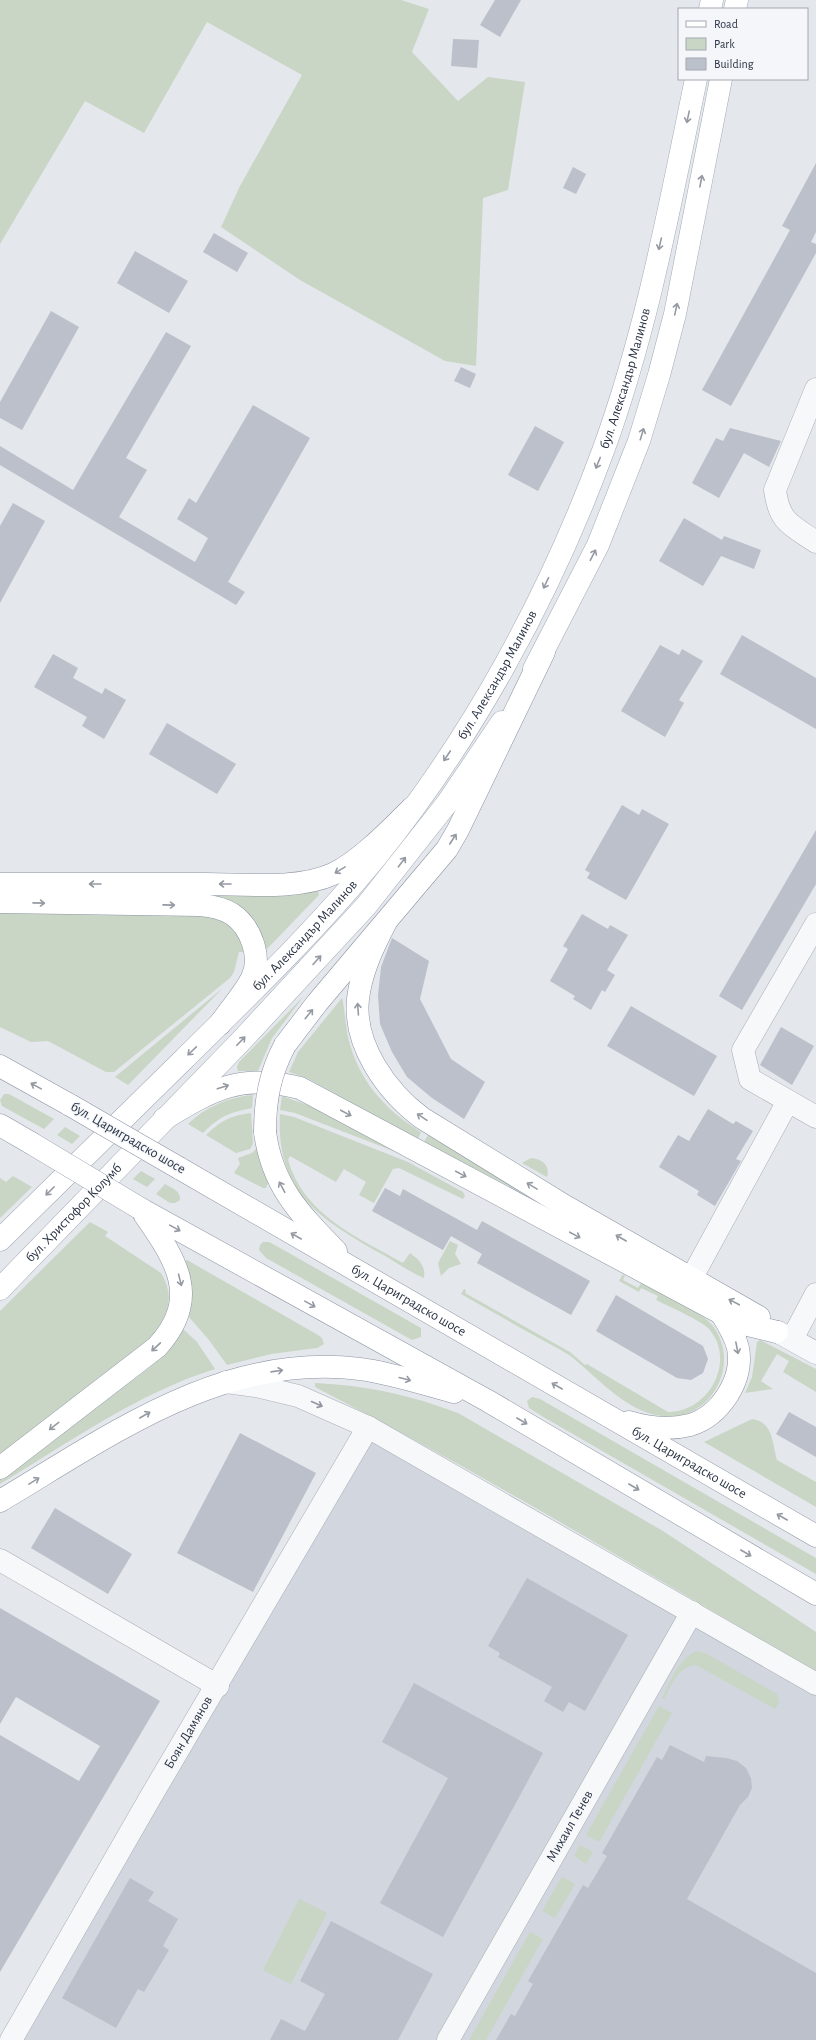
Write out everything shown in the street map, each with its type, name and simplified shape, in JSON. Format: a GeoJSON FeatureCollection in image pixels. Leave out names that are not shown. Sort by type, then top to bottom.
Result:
{"type":"FeatureCollection","features":[{"type":"Feature","properties":{"kind":"main road","name":"бул. Александър Малинов"},"geometry":{"type":"LineString","coordinates":[[0,1240],[220,1024],[280,963],[342,896],[377,855],[412,808],[469,724],[520,637],[565,545],[604,449],[628,374],[646,305],[672,196],[696,80]]}},
{"type":"Feature","properties":{"kind":"main road","name":"бул. Александър Малинов"},"geometry":{"type":"LineString","coordinates":[[164,1119],[291,989],[366,906],[448,802],[497,731],[544,652],[598,545],[639,441],[659,375],[675,314],[722,80]]}},
{"type":"Feature","properties":{"kind":"main road"},"geometry":{"type":"LineString","coordinates":[[354,1269],[302,1216],[285,1192],[270,1157],[265,1132],[268,1088],[275,1066],[285,1045],[317,1003],[447,849],[458,830],[544,652]]}},
{"type":"Feature","properties":{"kind":"main road"},"geometry":{"type":"LineString","coordinates":[[0,884],[264,884],[308,881],[322,878],[343,868],[412,808]]}},
{"type":"Feature","properties":{"kind":"main road"},"geometry":{"type":"LineString","coordinates":[[0,902],[200,905],[223,909],[233,915],[248,932],[256,956],[252,978],[220,1024]]}},
{"type":"Feature","properties":{"kind":"main road"},"geometry":{"type":"LineString","coordinates":[[385,924],[371,953],[360,989],[358,1004],[362,1031],[372,1060],[391,1090],[405,1105],[428,1122],[566,1206],[691,1279],[753,1312],[784,1335]]}},
{"type":"Feature","properties":{"kind":"main road","name":"бул. Цариградско шосе"},"geometry":{"type":"LineString","coordinates":[[0,1066],[816,1536]]}},
{"type":"Feature","properties":{"kind":"main road"},"geometry":{"type":"LineString","coordinates":[[164,1119],[196,1100],[229,1086],[260,1082],[300,1088],[721,1313],[744,1324],[784,1335]]}},
{"type":"Feature","properties":{"kind":"main road","name":"бул. Христофор Колумб"},"geometry":{"type":"LineString","coordinates":[[0,1288],[164,1119]]}},
{"type":"Feature","properties":{"kind":"main road"},"geometry":{"type":"LineString","coordinates":[[0,1125],[141,1209],[488,1401],[816,1594]]}},
{"type":"Feature","properties":{"kind":"main road"},"geometry":{"type":"LineString","coordinates":[[0,1468],[157,1347],[171,1330],[178,1315],[182,1297],[179,1274],[164,1244],[141,1209]]}},
{"type":"Feature","properties":{"kind":"main road"},"geometry":{"type":"LineString","coordinates":[[590,1405],[631,1422],[648,1427],[678,1427],[691,1424],[705,1417],[726,1397],[737,1374],[738,1349],[734,1336],[721,1313]]}},
{"type":"Feature","properties":{"kind":"main road"},"geometry":{"type":"LineString","coordinates":[[0,1501],[150,1412],[194,1392],[225,1382],[262,1373],[292,1369],[359,1369],[393,1376],[488,1401]]}},
{"type":"Feature","properties":{"kind":"main road"},"geometry":{"type":"LineString","coordinates":[[776,1571],[816,1608]]}},
{"type":"Feature","properties":{"kind":"street"},"geometry":{"type":"LineString","coordinates":[[816,389],[775,490],[777,506],[785,520],[816,542]]}},
{"type":"Feature","properties":{"kind":"street"},"geometry":{"type":"LineString","coordinates":[[816,924],[810,946],[742,1050],[750,1079],[816,1117]]}},
{"type":"Feature","properties":{"kind":"street"},"geometry":{"type":"LineString","coordinates":[[691,1279],[788,1101]]}},
{"type":"Feature","properties":{"kind":"street"},"geometry":{"type":"LineString","coordinates":[[816,1294],[784,1335],[816,1353]]}},
{"type":"Feature","properties":{"kind":"street"},"geometry":{"type":"LineString","coordinates":[[225,1382],[256,1386],[298,1396],[368,1427],[816,1684]]}},
{"type":"Feature","properties":{"kind":"street","name":"Боян Дамянов"},"geometry":{"type":"LineString","coordinates":[[11,2040],[150,1798],[218,1686],[368,1427]]}},
{"type":"Feature","properties":{"kind":"street"},"geometry":{"type":"LineString","coordinates":[[0,1560],[218,1686]]}},
{"type":"Feature","properties":{"kind":"street","name":"Михаил Тенев"},"geometry":{"type":"LineString","coordinates":[[448,2040],[692,1612]]}},
{"type":"Feature","properties":{"kind":"shaded area"},"geometry":{"type":"Polygon","coordinates":[[[368,1427],[816,1684],[816,2040],[12,2040],[368,1427]]]}},
{"type":"Feature","properties":{"kind":"green space"},"geometry":{"type":"Polygon","coordinates":[[[0,0],[401,0],[429,9],[412,52],[458,101],[488,77],[525,82],[508,190],[483,198],[476,366],[445,361],[300,280],[221,227],[240,186],[302,75],[207,22],[144,133],[85,101],[0,244],[0,0]]]}},
{"type":"Feature","properties":{"kind":"green space"},"geometry":{"type":"Polygon","coordinates":[[[318,890],[319,895],[266,950],[222,898],[211,895],[0,894],[318,890]]]}},
{"type":"Feature","properties":{"kind":"green space"},"geometry":{"type":"Polygon","coordinates":[[[0,913],[211,915],[224,922],[233,930],[245,952],[239,952],[234,972],[230,978],[114,1072],[106,1072],[48,1041],[31,1042],[0,1027],[0,913]]]}},
{"type":"Feature","properties":{"kind":"green space"},"geometry":{"type":"Polygon","coordinates":[[[223,988],[128,1085],[115,1077],[223,988]]]}},
{"type":"Feature","properties":{"kind":"green space"},"geometry":{"type":"Polygon","coordinates":[[[304,996],[272,1038],[258,1071],[238,1071],[237,1067],[239,1062],[304,996]]]}},
{"type":"Feature","properties":{"kind":"green space"},"geometry":{"type":"Polygon","coordinates":[[[342,998],[348,1037],[353,1053],[366,1080],[385,1104],[421,1132],[418,1139],[307,1078],[289,1072],[298,1052],[342,998]]]}},
{"type":"Feature","properties":{"kind":"green space"},"geometry":{"type":"Polygon","coordinates":[[[4,1094],[9,1094],[54,1119],[44,1129],[2,1106],[0,1100],[4,1094]]]}},
{"type":"Feature","properties":{"kind":"green space"},"geometry":{"type":"Polygon","coordinates":[[[253,1095],[252,1108],[225,1116],[203,1133],[188,1124],[202,1113],[218,1104],[235,1098],[253,1095]]]}},
{"type":"Feature","properties":{"kind":"green space"},"geometry":{"type":"Polygon","coordinates":[[[282,1096],[310,1106],[396,1152],[295,1113],[280,1110],[282,1096]]]}},
{"type":"Feature","properties":{"kind":"green space"},"geometry":{"type":"Polygon","coordinates":[[[251,1113],[253,1144],[250,1149],[236,1153],[206,1135],[227,1120],[251,1113]]]}},
{"type":"Feature","properties":{"kind":"green space"},"geometry":{"type":"Polygon","coordinates":[[[280,1114],[294,1117],[408,1162],[463,1192],[465,1196],[463,1199],[399,1168],[393,1169],[374,1203],[359,1195],[366,1182],[344,1169],[336,1182],[290,1156],[288,1160],[296,1179],[306,1196],[319,1210],[334,1222],[368,1244],[403,1263],[410,1253],[423,1267],[424,1278],[336,1226],[319,1213],[304,1198],[293,1182],[285,1163],[281,1140],[280,1114]]]}},
{"type":"Feature","properties":{"kind":"green space"},"geometry":{"type":"Polygon","coordinates":[[[65,1127],[80,1136],[72,1144],[57,1135],[65,1127]]]}},
{"type":"Feature","properties":{"kind":"green space"},"geometry":{"type":"Polygon","coordinates":[[[428,1135],[548,1204],[547,1206],[424,1142],[428,1135]]]}},
{"type":"Feature","properties":{"kind":"green space"},"geometry":{"type":"Polygon","coordinates":[[[257,1148],[268,1183],[266,1188],[263,1188],[234,1173],[240,1164],[238,1158],[252,1153],[257,1148]]]}},
{"type":"Feature","properties":{"kind":"green space"},"geometry":{"type":"Polygon","coordinates":[[[531,1158],[539,1160],[545,1164],[548,1173],[547,1177],[522,1163],[531,1158]]]}},
{"type":"Feature","properties":{"kind":"green space"},"geometry":{"type":"Polygon","coordinates":[[[141,1171],[155,1179],[147,1187],[133,1179],[141,1171]]]}},
{"type":"Feature","properties":{"kind":"green space"},"geometry":{"type":"Polygon","coordinates":[[[13,1176],[32,1187],[0,1218],[0,1178],[6,1182],[13,1176]]]}},
{"type":"Feature","properties":{"kind":"green space"},"geometry":{"type":"Polygon","coordinates":[[[165,1184],[178,1192],[180,1200],[175,1203],[170,1203],[156,1194],[165,1184]]]}},
{"type":"Feature","properties":{"kind":"green space"},"geometry":{"type":"Polygon","coordinates":[[[90,1222],[108,1232],[105,1236],[161,1273],[166,1283],[169,1300],[165,1316],[151,1341],[0,1456],[0,1311],[90,1222]]]}},
{"type":"Feature","properties":{"kind":"green space"},"geometry":{"type":"Polygon","coordinates":[[[450,1241],[458,1245],[455,1254],[461,1264],[449,1268],[441,1276],[438,1263],[450,1241]]]}},
{"type":"Feature","properties":{"kind":"green space"},"geometry":{"type":"Polygon","coordinates":[[[263,1242],[273,1244],[421,1328],[421,1337],[412,1340],[266,1258],[259,1250],[260,1245],[263,1242]]]}},
{"type":"Feature","properties":{"kind":"green space"},"geometry":{"type":"Polygon","coordinates":[[[187,1260],[318,1335],[322,1338],[324,1344],[317,1348],[271,1354],[227,1365],[209,1340],[189,1317],[190,1288],[185,1261],[187,1260]]]}},
{"type":"Feature","properties":{"kind":"green space"},"geometry":{"type":"Polygon","coordinates":[[[623,1274],[625,1276],[623,1280],[638,1288],[641,1283],[700,1314],[713,1326],[721,1341],[724,1358],[722,1373],[716,1388],[707,1401],[694,1410],[678,1416],[661,1416],[648,1413],[635,1407],[612,1392],[569,1355],[461,1294],[464,1289],[466,1290],[465,1293],[570,1352],[585,1365],[587,1364],[668,1412],[682,1410],[695,1404],[706,1395],[714,1383],[719,1370],[720,1356],[717,1342],[706,1326],[656,1300],[658,1296],[641,1288],[639,1292],[619,1281],[623,1274]]]}},
{"type":"Feature","properties":{"kind":"green space"},"geometry":{"type":"Polygon","coordinates":[[[183,1329],[197,1342],[215,1369],[159,1391],[132,1405],[0,1484],[0,1480],[149,1368],[171,1347],[183,1329]]]}},
{"type":"Feature","properties":{"kind":"green space"},"geometry":{"type":"Polygon","coordinates":[[[760,1340],[816,1369],[816,1392],[783,1372],[789,1361],[777,1354],[761,1381],[773,1389],[745,1393],[752,1377],[757,1342],[760,1340]]]}},
{"type":"Feature","properties":{"kind":"green space"},"geometry":{"type":"Polygon","coordinates":[[[315,1383],[352,1386],[388,1392],[423,1401],[458,1413],[663,1531],[816,1632],[816,1672],[504,1490],[315,1387],[315,1383]]]}},
{"type":"Feature","properties":{"kind":"green space"},"geometry":{"type":"Polygon","coordinates":[[[532,1397],[540,1399],[816,1558],[816,1574],[545,1418],[529,1408],[527,1401],[532,1397]]]}},
{"type":"Feature","properties":{"kind":"green space"},"geometry":{"type":"Polygon","coordinates":[[[752,1419],[764,1424],[768,1429],[777,1460],[816,1482],[816,1507],[704,1442],[752,1419]]]}},
{"type":"Feature","properties":{"kind":"green space"},"geometry":{"type":"Polygon","coordinates":[[[698,1651],[707,1654],[777,1694],[779,1702],[775,1709],[696,1665],[690,1666],[680,1673],[676,1677],[664,1699],[662,1698],[676,1670],[686,1658],[698,1651]]]}},
{"type":"Feature","properties":{"kind":"green space"},"geometry":{"type":"Polygon","coordinates":[[[659,1706],[672,1713],[599,1842],[586,1835],[659,1706]]]}},
{"type":"Feature","properties":{"kind":"green space"},"geometry":{"type":"Polygon","coordinates":[[[580,1845],[593,1852],[586,1864],[574,1856],[580,1845]]]}},
{"type":"Feature","properties":{"kind":"green space"},"geometry":{"type":"Polygon","coordinates":[[[562,1877],[575,1884],[555,1918],[542,1911],[562,1877]]]}},
{"type":"Feature","properties":{"kind":"green space"},"geometry":{"type":"Polygon","coordinates":[[[299,1899],[327,1913],[291,1984],[263,1970],[299,1899]]]}},
{"type":"Feature","properties":{"kind":"green space"},"geometry":{"type":"Polygon","coordinates":[[[530,1932],[543,1939],[486,2040],[469,2040],[530,1932]]]}},
{"type":"Feature","properties":{"kind":"building"},"geometry":{"type":"Polygon","coordinates":[[[495,0],[521,0],[500,37],[480,25],[495,0]]]}},
{"type":"Feature","properties":{"kind":"building"},"geometry":{"type":"Polygon","coordinates":[[[453,39],[479,40],[477,68],[451,66],[453,39]]]}},
{"type":"Feature","properties":{"kind":"building"},"geometry":{"type":"Polygon","coordinates":[[[816,163],[816,232],[811,242],[816,244],[816,253],[731,406],[702,390],[790,230],[782,226],[816,163]]]}},
{"type":"Feature","properties":{"kind":"building"},"geometry":{"type":"Polygon","coordinates":[[[573,167],[586,174],[576,194],[563,188],[573,167]]]}},
{"type":"Feature","properties":{"kind":"building"},"geometry":{"type":"Polygon","coordinates":[[[214,233],[248,253],[237,272],[203,252],[214,233]]]}},
{"type":"Feature","properties":{"kind":"building"},"geometry":{"type":"Polygon","coordinates":[[[135,251],[188,281],[169,313],[117,283],[135,251]]]}},
{"type":"Feature","properties":{"kind":"building"},"geometry":{"type":"Polygon","coordinates":[[[51,311],[79,327],[22,430],[0,418],[0,402],[51,311]]]}},
{"type":"Feature","properties":{"kind":"building"},"geometry":{"type":"Polygon","coordinates":[[[166,332],[191,346],[126,458],[147,470],[119,517],[195,562],[208,538],[177,519],[189,498],[196,503],[253,405],[310,438],[228,582],[245,592],[236,605],[0,465],[0,446],[73,490],[166,332]]]}},
{"type":"Feature","properties":{"kind":"building"},"geometry":{"type":"Polygon","coordinates":[[[461,367],[476,374],[470,388],[454,381],[461,367]]]}},
{"type":"Feature","properties":{"kind":"building"},"geometry":{"type":"Polygon","coordinates":[[[535,426],[564,442],[538,491],[508,475],[535,426]]]}},
{"type":"Feature","properties":{"kind":"building"},"geometry":{"type":"Polygon","coordinates":[[[730,428],[781,441],[769,467],[744,453],[719,498],[692,483],[716,438],[723,441],[730,428]]]}},
{"type":"Feature","properties":{"kind":"building"},"geometry":{"type":"Polygon","coordinates":[[[13,503],[45,521],[0,603],[0,526],[13,503]]]}},
{"type":"Feature","properties":{"kind":"building"},"geometry":{"type":"Polygon","coordinates":[[[684,518],[722,540],[724,536],[761,550],[754,569],[721,556],[703,586],[659,561],[684,518]]]}},
{"type":"Feature","properties":{"kind":"building"},"geometry":{"type":"Polygon","coordinates":[[[742,635],[816,678],[816,729],[720,674],[742,635]]]}},
{"type":"Feature","properties":{"kind":"building"},"geometry":{"type":"Polygon","coordinates":[[[660,645],[679,655],[682,649],[703,661],[679,700],[684,703],[665,737],[621,711],[660,645]]]}},
{"type":"Feature","properties":{"kind":"building"},"geometry":{"type":"Polygon","coordinates":[[[53,654],[78,668],[73,678],[102,694],[105,688],[126,700],[104,739],[82,726],[87,717],[34,687],[53,654]]]}},
{"type":"Feature","properties":{"kind":"building"},"geometry":{"type":"Polygon","coordinates":[[[167,723],[236,764],[217,794],[149,754],[167,723]]]}},
{"type":"Feature","properties":{"kind":"building"},"geometry":{"type":"Polygon","coordinates":[[[622,805],[639,815],[642,809],[669,824],[626,900],[587,878],[590,873],[585,870],[622,805]]]}},
{"type":"Feature","properties":{"kind":"building"},"geometry":{"type":"Polygon","coordinates":[[[816,830],[816,884],[742,1010],[719,996],[816,830]]]}},
{"type":"Feature","properties":{"kind":"building"},"geometry":{"type":"Polygon","coordinates":[[[582,914],[608,929],[610,925],[628,935],[607,970],[615,975],[605,992],[602,990],[591,1010],[573,999],[575,996],[550,981],[568,949],[563,946],[582,914]]]}},
{"type":"Feature","properties":{"kind":"building"},"geometry":{"type":"Polygon","coordinates":[[[392,938],[429,961],[420,999],[451,1059],[485,1082],[464,1119],[432,1098],[407,1077],[392,1052],[380,1024],[378,995],[381,967],[392,938]]]}},
{"type":"Feature","properties":{"kind":"building"},"geometry":{"type":"Polygon","coordinates":[[[631,1006],[717,1056],[694,1096],[607,1046],[631,1006]]]}},
{"type":"Feature","properties":{"kind":"building"},"geometry":{"type":"Polygon","coordinates":[[[781,1027],[814,1046],[792,1085],[760,1065],[781,1027]]]}},
{"type":"Feature","properties":{"kind":"building"},"geometry":{"type":"Polygon","coordinates":[[[708,1109],[733,1124],[736,1121],[753,1131],[736,1159],[741,1161],[715,1206],[697,1195],[699,1191],[659,1167],[678,1135],[689,1141],[708,1109]]]}},
{"type":"Feature","properties":{"kind":"building"},"geometry":{"type":"Polygon","coordinates":[[[385,1188],[400,1196],[403,1189],[477,1230],[482,1221],[590,1281],[571,1315],[477,1263],[482,1254],[451,1236],[443,1250],[372,1211],[385,1188]]]}},
{"type":"Feature","properties":{"kind":"building"},"geometry":{"type":"Polygon","coordinates":[[[616,1295],[703,1346],[708,1359],[703,1373],[691,1380],[677,1378],[596,1331],[616,1295]]]}},
{"type":"Feature","properties":{"kind":"building"},"geometry":{"type":"Polygon","coordinates":[[[789,1412],[816,1427],[816,1457],[776,1434],[789,1412]]]}},
{"type":"Feature","properties":{"kind":"building"},"geometry":{"type":"Polygon","coordinates":[[[240,1433],[316,1473],[253,1592],[177,1553],[240,1433]]]}},
{"type":"Feature","properties":{"kind":"building"},"geometry":{"type":"Polygon","coordinates":[[[55,1508],[132,1554],[108,1594],[31,1548],[55,1508]]]}},
{"type":"Feature","properties":{"kind":"building"},"geometry":{"type":"Polygon","coordinates":[[[527,1578],[628,1635],[585,1711],[569,1702],[563,1712],[544,1701],[552,1687],[498,1657],[500,1653],[488,1646],[527,1578]]]}},
{"type":"Feature","properties":{"kind":"building"},"geometry":{"type":"Polygon","coordinates":[[[0,1608],[160,1701],[0,1972],[0,1735],[79,1781],[100,1746],[16,1697],[0,1724],[0,1608]]]}},
{"type":"Feature","properties":{"kind":"building"},"geometry":{"type":"Polygon","coordinates":[[[414,1683],[543,1753],[443,1937],[380,1903],[448,1778],[382,1742],[414,1683]]]}},
{"type":"Feature","properties":{"kind":"building"},"geometry":{"type":"Polygon","coordinates":[[[670,1745],[704,1762],[706,1756],[726,1758],[737,1761],[746,1768],[751,1778],[752,1788],[748,1797],[740,1805],[687,1899],[816,1973],[816,2040],[496,2040],[511,2014],[515,2016],[533,1984],[528,1981],[583,1885],[588,1888],[607,1856],[602,1853],[657,1757],[662,1760],[670,1745]]]}},
{"type":"Feature","properties":{"kind":"building"},"geometry":{"type":"Polygon","coordinates":[[[130,1878],[154,1892],[148,1901],[178,1919],[163,1946],[169,1950],[144,1992],[138,1989],[116,2028],[62,1998],[130,1878]]]}},
{"type":"Feature","properties":{"kind":"building"},"geometry":{"type":"Polygon","coordinates":[[[331,1921],[433,1974],[398,2040],[270,2040],[281,2019],[305,2031],[325,1994],[300,1981],[331,1921]]]}}]}
